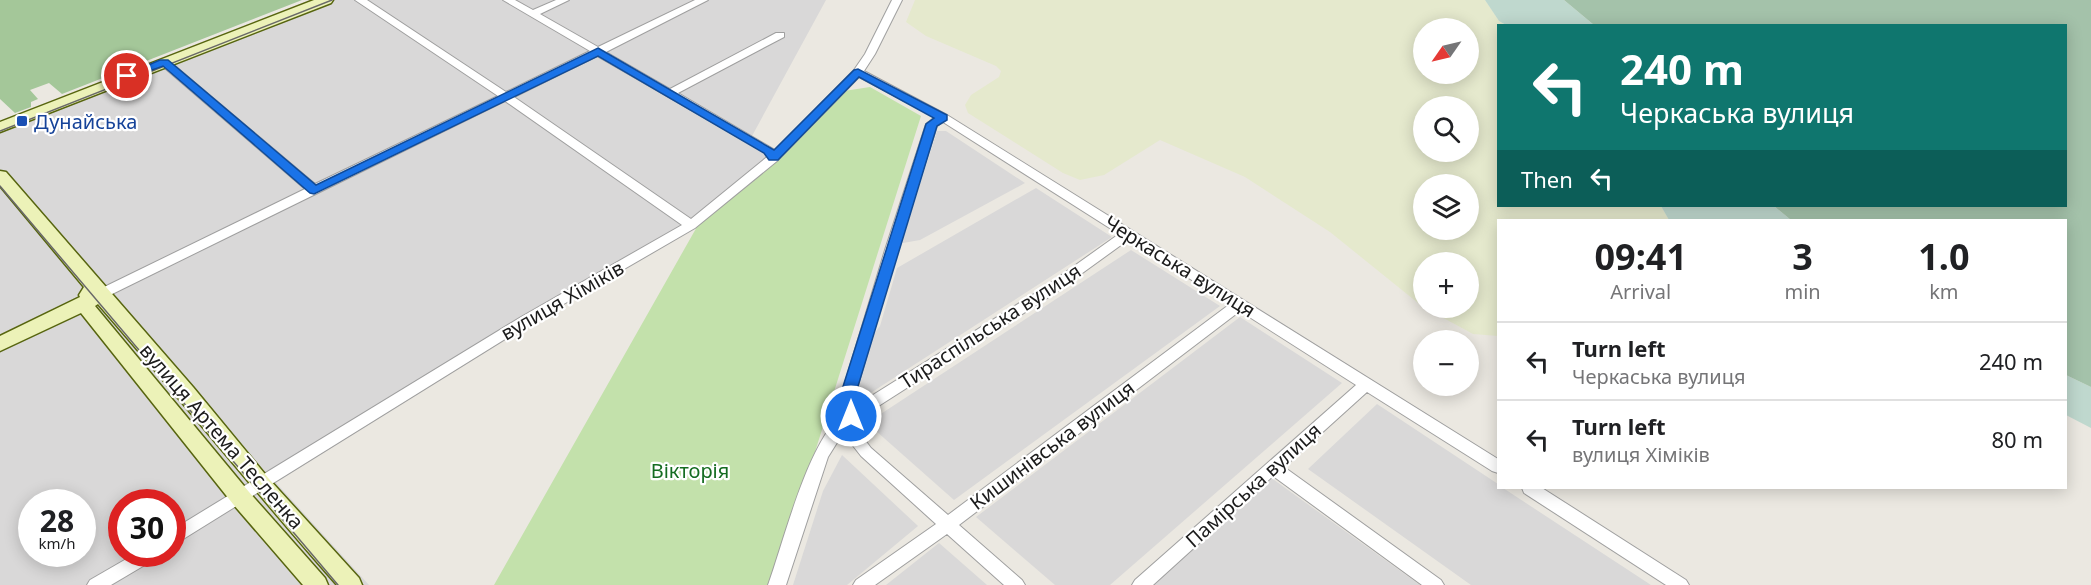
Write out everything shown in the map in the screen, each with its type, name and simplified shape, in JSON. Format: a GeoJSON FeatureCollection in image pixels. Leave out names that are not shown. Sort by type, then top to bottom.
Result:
{"type":"FeatureCollection","features":[{"type":"Feature","properties":{"kind":"street"},"geometry":{"type":"LineString","coordinates":[[0,127],[326,0]]}},
{"type":"Feature","properties":{"kind":"street"},"geometry":{"type":"LineString","coordinates":[[360,0],[507,97],[691,225]]}},
{"type":"Feature","properties":{"kind":"street"},"geometry":{"type":"LineString","coordinates":[[508,0],[769,150],[773,158]]}},
{"type":"Feature","properties":{"kind":"street"},"geometry":{"type":"LineString","coordinates":[[533,14],[564,0]]}},
{"type":"Feature","properties":{"kind":"street"},"geometry":{"type":"LineString","coordinates":[[0,344],[92,295],[507,97],[703,0]]}},
{"type":"Feature","properties":{"kind":"street","name":"вулиця Хіміків"},"geometry":{"type":"LineString","coordinates":[[186,531],[516,326],[691,225],[773,158],[858,72],[870,54],[897,0]]}},
{"type":"Feature","properties":{"kind":"street"},"geometry":{"type":"LineString","coordinates":[[670,93],[780,35]]}},
{"type":"Feature","properties":{"kind":"street"},"geometry":{"type":"LineString","coordinates":[[164,62],[314,190]]}},
{"type":"Feature","properties":{"kind":"street","name":"Черкаська вулиця"},"geometry":{"type":"LineString","coordinates":[[858,72],[943,117],[1497,466]]}},
{"type":"Feature","properties":{"kind":"street"},"geometry":{"type":"LineString","coordinates":[[943,117],[932,124],[881,284],[848,396],[847,419],[866,452],[1016,585]]}},
{"type":"Feature","properties":{"kind":"street"},"geometry":{"type":"LineString","coordinates":[[0,176],[92,295]]}},
{"type":"Feature","properties":{"kind":"street","name":"Тираспільська вулиця"},"geometry":{"type":"LineString","coordinates":[[847,419],[1047,292],[1128,234]]}},
{"type":"Feature","properties":{"kind":"street","name":"вулиця Артема Тесленка"},"geometry":{"type":"LineString","coordinates":[[92,295],[186,392],[262,484],[351,585]]}},
{"type":"Feature","properties":{"kind":"street","name":"вулиця Артема Тесленка"},"geometry":{"type":"LineString","coordinates":[[92,295],[241,498],[317,585]]}},
{"type":"Feature","properties":{"kind":"street","name":"Кишинівська вулиця"},"geometry":{"type":"LineString","coordinates":[[862,585],[948,524],[1240,304]]}},
{"type":"Feature","properties":{"kind":"street","name":"Памірська вулиця"},"geometry":{"type":"LineString","coordinates":[[1141,585],[1366,384]]}},
{"type":"Feature","properties":{"kind":"street"},"geometry":{"type":"LineString","coordinates":[[777,585],[820,457],[828,441],[847,419]]}},
{"type":"Feature","properties":{"kind":"street"},"geometry":{"type":"LineString","coordinates":[[1274,468],[1434,585]]}},
{"type":"Feature","properties":{"kind":"street"},"geometry":{"type":"LineString","coordinates":[[1532,489],[1680,585]]}},
{"type":"Feature","properties":{"kind":"street"},"geometry":{"type":"LineString","coordinates":[[96,585],[127,567]]}},
{"type":"Feature","properties":{"kind":"shaded area"},"geometry":{"type":"Polygon","coordinates":[[[328,0],[826,0],[752,136],[767,159],[682,225],[521,317],[269,475],[369,585],[0,585],[0,129],[328,0]]]}},
{"type":"Feature","properties":{"kind":"shaded area"},"geometry":{"type":"Polygon","coordinates":[[[937,131],[946,131],[1025,183],[920,240],[903,243],[901,240],[937,131]]]}},
{"type":"Feature","properties":{"kind":"shaded area"},"geometry":{"type":"Polygon","coordinates":[[[1036,188],[1112,237],[869,394],[859,387],[873,335],[880,326],[897,268],[1036,188]]]}},
{"type":"Feature","properties":{"kind":"shaded area"},"geometry":{"type":"Polygon","coordinates":[[[1131,250],[1220,306],[954,500],[867,423],[1131,250]]]}},
{"type":"Feature","properties":{"kind":"shaded area"},"geometry":{"type":"Polygon","coordinates":[[[1240,317],[1342,383],[1110,585],[1055,585],[976,517],[1240,317]]]}},
{"type":"Feature","properties":{"kind":"shaded area"},"geometry":{"type":"Polygon","coordinates":[[[1377,404],[1497,483],[1497,489],[1505,489],[1651,585],[1471,585],[1308,469],[1377,404]]]}},
{"type":"Feature","properties":{"kind":"shaded area"},"geometry":{"type":"Polygon","coordinates":[[[842,455],[918,526],[847,585],[793,585],[823,491],[842,455]]]}},
{"type":"Feature","properties":{"kind":"shaded area"},"geometry":{"type":"Polygon","coordinates":[[[1270,477],[1420,585],[1147,585],[1270,477]]]}},
{"type":"Feature","properties":{"kind":"shaded area"},"geometry":{"type":"Polygon","coordinates":[[[939,543],[987,585],[886,585],[939,543]]]}},
{"type":"Feature","properties":{"kind":"green space"},"geometry":{"type":"Polygon","coordinates":[[[0,0],[302,0],[62,94],[49,83],[30,90],[38,99],[31,102],[31,107],[15,113],[0,99],[0,0]]]}},
{"type":"Feature","properties":{"kind":"green space"},"geometry":{"type":"Polygon","coordinates":[[[915,0],[1485,0],[1499,21],[1504,24],[1497,24],[1497,207],[1662,207],[1668,219],[1497,219],[1497,336],[1479,334],[1479,330],[1466,330],[1443,318],[1479,318],[1479,252],[1413,252],[1413,299],[1330,232],[1245,177],[1160,140],[1104,175],[1080,180],[1063,173],[968,113],[965,105],[971,95],[999,77],[1001,71],[996,66],[926,36],[906,22],[915,0]]]}},
{"type":"Feature","properties":{"kind":"green space"},"geometry":{"type":"Polygon","coordinates":[[[1485,0],[1564,0],[1593,24],[1504,24],[1499,21],[1485,0]]]}},
{"type":"Feature","properties":{"kind":"green space"},"geometry":{"type":"Polygon","coordinates":[[[1564,0],[2091,0],[2091,387],[2067,375],[2067,219],[1790,219],[1775,207],[2067,207],[2067,24],[1593,24],[1564,0]]]}},
{"type":"Feature","properties":{"kind":"green space","name":"Вікторія"},"geometry":{"type":"Polygon","coordinates":[[[870,87],[921,116],[773,585],[494,585],[698,225],[756,179],[844,91],[870,87]]]}},
{"type":"Feature","properties":{"kind":"green space"},"geometry":{"type":"Polygon","coordinates":[[[1662,207],[1775,207],[1790,219],[1668,219],[1662,207]]]}},
{"type":"Feature","properties":{"kind":"green space"},"geometry":{"type":"Polygon","coordinates":[[[2067,375],[2091,387],[2091,428],[2067,416],[2067,375]]]}},
{"type":"Feature","properties":{"kind":"tram line"},"geometry":{"type":"LineString","coordinates":[[0,131],[332,0]]}},
{"type":"Feature","properties":{"kind":"tram line"},"geometry":{"type":"LineString","coordinates":[[0,186],[338,585]]}},
{"type":"Feature","properties":{"kind":"place","name":"Дунайська"},"geometry":{"type":"Point","coordinates":[22,121]}},
{"type":"Feature","properties":{"kind":"route"},"geometry":{"type":"LineString","coordinates":[[127,76],[164,62],[314,190],[598,51],[769,150],[773,158],[858,72],[943,117],[932,124],[877,295],[848,396],[851,416]]}}]}
